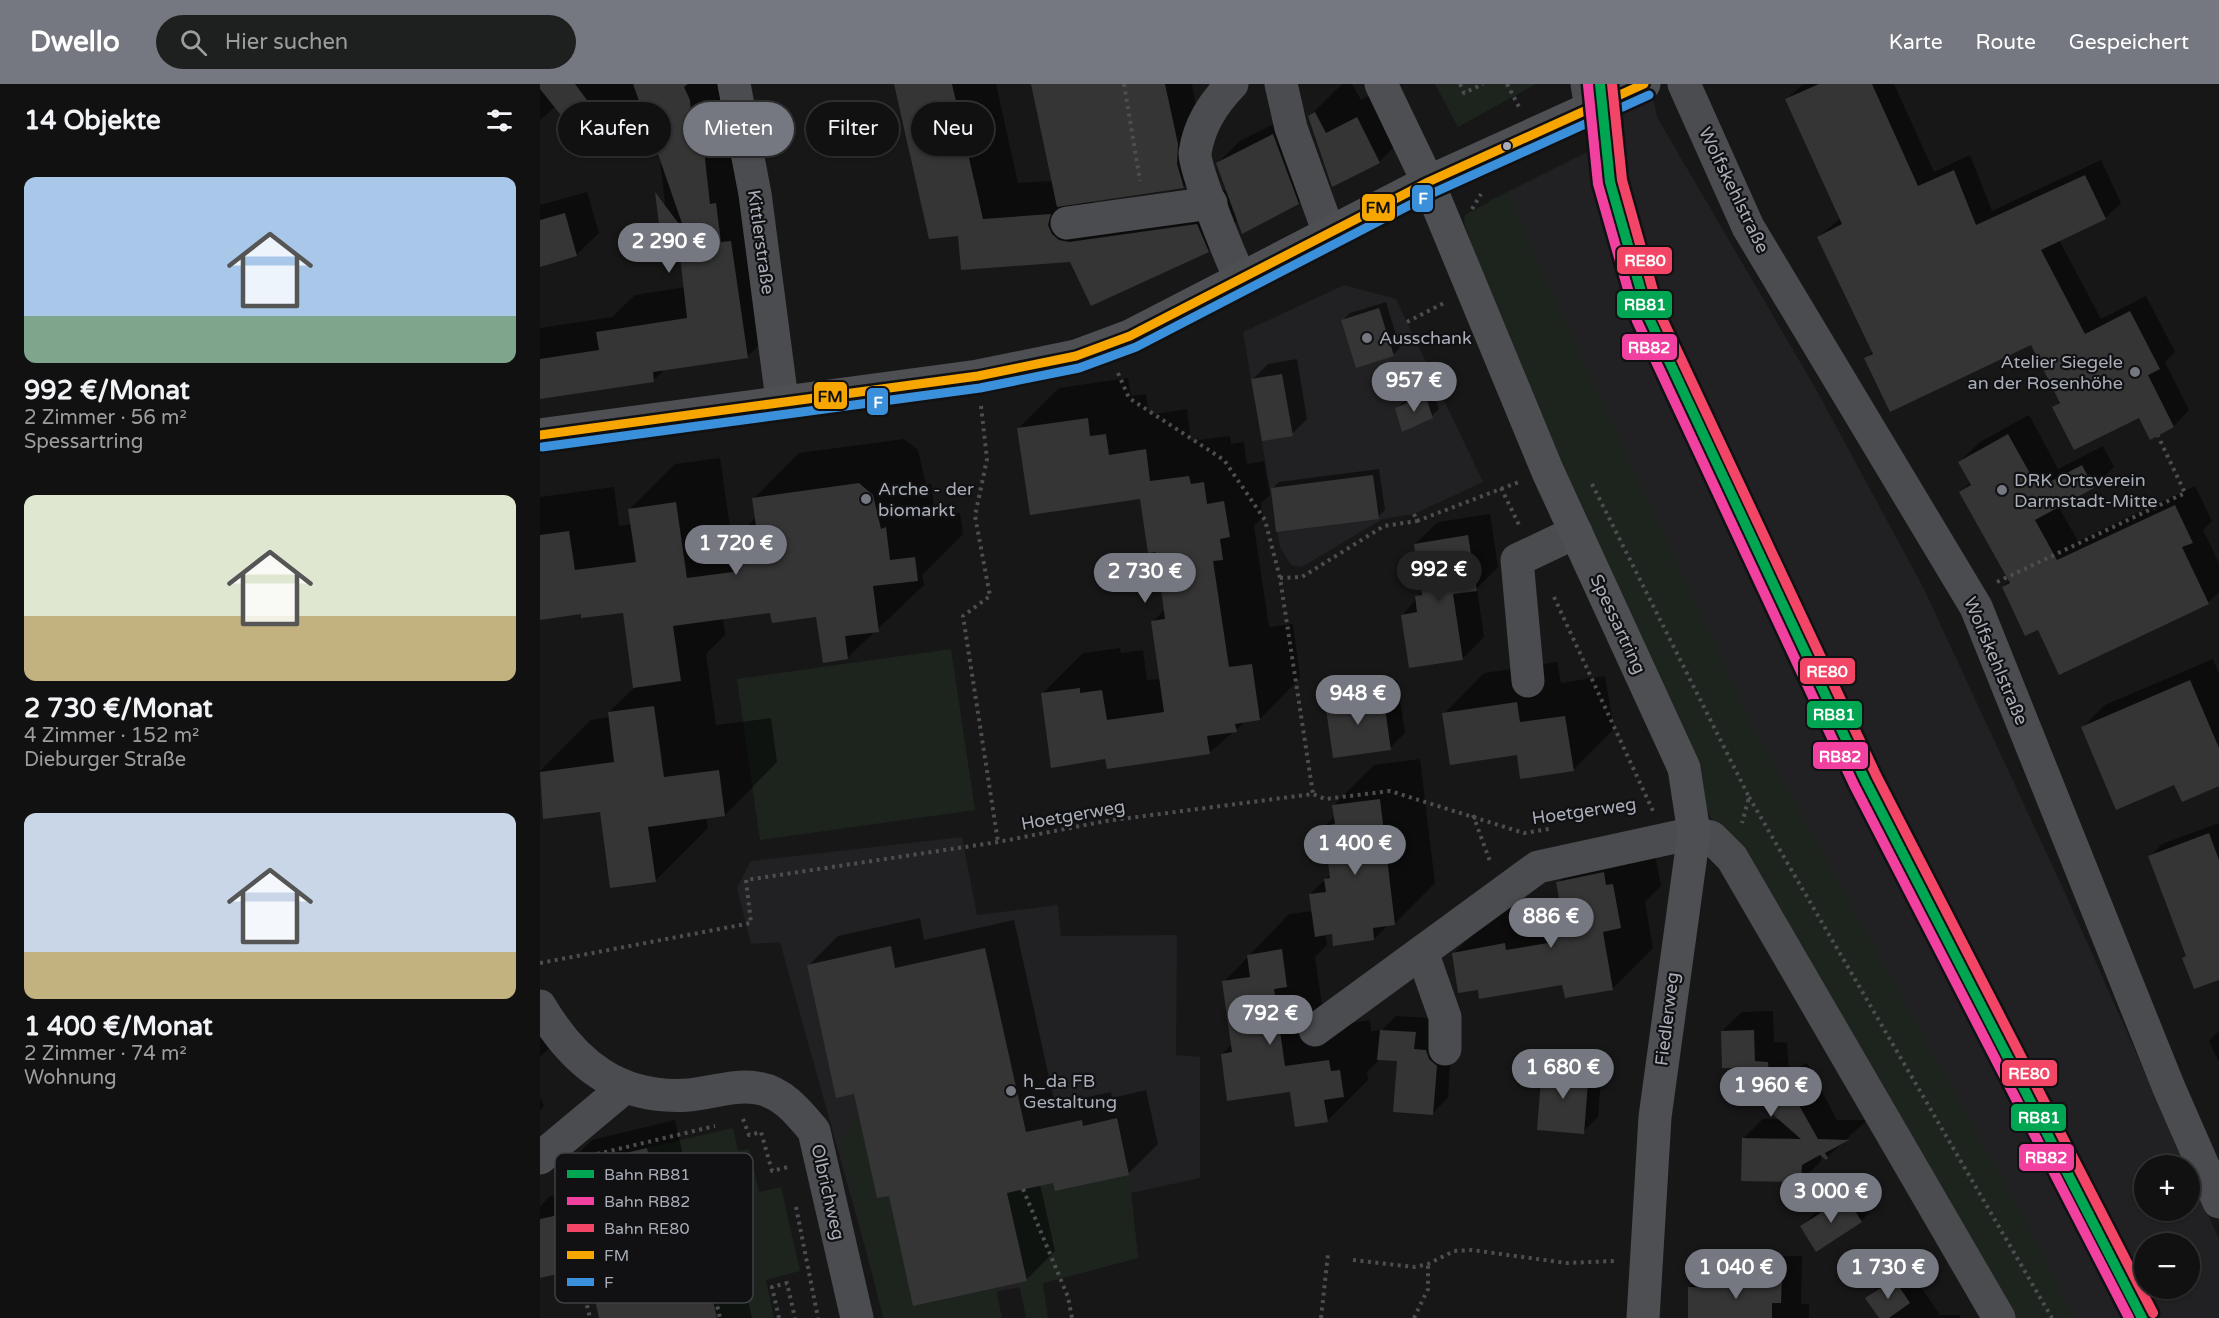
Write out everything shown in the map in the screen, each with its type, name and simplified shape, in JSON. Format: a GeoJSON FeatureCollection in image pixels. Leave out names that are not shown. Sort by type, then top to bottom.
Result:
{"type":"FeatureCollection","features":[{"type":"Feature","properties":{"kind":"main road","name":"Spessartring"},"geometry":{"type":"LineString","coordinates":[[1381,84],[1428,182],[1539,450],[1684,768]]}},
{"type":"Feature","properties":{"kind":"main road"},"geometry":{"type":"LineString","coordinates":[[540,435],[782,400],[978,376],[1076,356],[1130,336],[1589,96],[1644,84]]}},
{"type":"Feature","properties":{"kind":"main road","name":"Fiedlerweg"},"geometry":{"type":"LineString","coordinates":[[1643,1318],[1655,1118],[1694,833],[1684,768]]}},
{"type":"Feature","properties":{"kind":"main road","name":"Fiedlerweg"},"geometry":{"type":"LineString","coordinates":[[1647,1265],[1656,1318]]}},
{"type":"Feature","properties":{"kind":"street","name":"Kittlerstraße"},"geometry":{"type":"LineString","coordinates":[[734,84],[755,194],[782,400]]}},
{"type":"Feature","properties":{"kind":"street"},"geometry":{"type":"LineString","coordinates":[[1232,84],[1209,110],[1194,155],[1240,280]]}},
{"type":"Feature","properties":{"kind":"street"},"geometry":{"type":"LineString","coordinates":[[1281,84],[1292,128],[1329,233]]}},
{"type":"Feature","properties":{"kind":"street","name":"Wolfskehlstraße"},"geometry":{"type":"LineString","coordinates":[[1684,84],[1748,227],[1976,607],[2169,1088],[2219,1202]]}},
{"type":"Feature","properties":{"kind":"street"},"geometry":{"type":"LineString","coordinates":[[1067,223],[1211,203]]}},
{"type":"Feature","properties":{"kind":"street"},"geometry":{"type":"LineString","coordinates":[[1528,681],[1517,560],[1576,532]]}},
{"type":"Feature","properties":{"kind":"street"},"geometry":{"type":"LineString","coordinates":[[1315,1030],[1538,867],[1694,833],[1711,837],[1732,858],[1999,1318]]}},
{"type":"Feature","properties":{"kind":"street"},"geometry":{"type":"LineString","coordinates":[[1422,952],[1445,1017],[1445,1049]]}},
{"type":"Feature","properties":{"kind":"street","name":"Olbrichweg"},"geometry":{"type":"LineString","coordinates":[[540,1006],[578,1057],[597,1072],[625,1087],[646,1094],[668,1095],[759,1088],[784,1098],[795,1107],[814,1131],[857,1318]]}},
{"type":"Feature","properties":{"kind":"street"},"geometry":{"type":"LineString","coordinates":[[540,1158],[625,1087]]}},
{"type":"Feature","properties":{"kind":"path"},"geometry":{"type":"LineString","coordinates":[[1124,84],[1146,212]]}},
{"type":"Feature","properties":{"kind":"path"},"geometry":{"type":"LineString","coordinates":[[1460,84],[1464,93],[1483,84]]}},
{"type":"Feature","properties":{"kind":"path"},"geometry":{"type":"LineString","coordinates":[[1507,84],[1522,112]]}},
{"type":"Feature","properties":{"kind":"path"},"geometry":{"type":"LineString","coordinates":[[1407,322],[1447,302]]}},
{"type":"Feature","properties":{"kind":"path"},"geometry":{"type":"LineString","coordinates":[[1116,369],[1129,398],[1224,460],[1265,520],[1280,579],[1313,794]]}},
{"type":"Feature","properties":{"kind":"path"},"geometry":{"type":"LineString","coordinates":[[980,394],[987,459],[975,516],[990,596],[963,616],[999,842]]}},
{"type":"Feature","properties":{"kind":"path"},"geometry":{"type":"LineString","coordinates":[[1969,596],[2185,493],[2158,436]]}},
{"type":"Feature","properties":{"kind":"path"},"geometry":{"type":"LineString","coordinates":[[1280,579],[1302,577],[1384,526],[1417,521],[1520,481]]}},
{"type":"Feature","properties":{"kind":"path"},"geometry":{"type":"LineString","coordinates":[[1501,488],[1533,552]]}},
{"type":"Feature","properties":{"kind":"path"},"geometry":{"type":"LineString","coordinates":[[1414,514],[1417,521]]}},
{"type":"Feature","properties":{"kind":"path","name":"Hoetgerweg"},"geometry":{"type":"LineString","coordinates":[[1553,595],[1655,815],[1644,816]]}},
{"type":"Feature","properties":{"kind":"path","name":"Hoetgerweg"},"geometry":{"type":"LineString","coordinates":[[540,963],[751,923],[746,880],[999,842],[1106,821],[1313,794],[1325,799],[1390,791],[1473,815],[1524,833],[1557,828]]}},
{"type":"Feature","properties":{"kind":"path"},"geometry":{"type":"LineString","coordinates":[[1749,797],[2052,1318]]}},
{"type":"Feature","properties":{"kind":"path"},"geometry":{"type":"LineString","coordinates":[[1473,815],[1488,862],[1512,887]]}},
{"type":"Feature","properties":{"kind":"path"},"geometry":{"type":"LineString","coordinates":[[734,1122],[745,1119],[749,1135],[761,1132],[772,1171],[788,1167],[790,1178]]}},
{"type":"Feature","properties":{"kind":"path"},"geometry":{"type":"LineString","coordinates":[[603,1153],[723,1124]]}},
{"type":"Feature","properties":{"kind":"path"},"geometry":{"type":"LineString","coordinates":[[1023,1189],[1068,1297],[1072,1318]]}},
{"type":"Feature","properties":{"kind":"path"},"geometry":{"type":"LineString","coordinates":[[795,1201],[818,1318]]}},
{"type":"Feature","properties":{"kind":"path"},"geometry":{"type":"LineString","coordinates":[[1353,1260],[1383,1266],[1428,1264],[1454,1251],[1472,1250],[1566,1263],[1647,1265]]}},
{"type":"Feature","properties":{"kind":"path"},"geometry":{"type":"LineString","coordinates":[[1321,1318],[1328,1254]]}},
{"type":"Feature","properties":{"kind":"path"},"geometry":{"type":"LineString","coordinates":[[1414,1318],[1428,1289],[1428,1264]]}},
{"type":"Feature","properties":{"kind":"path"},"geometry":{"type":"LineString","coordinates":[[779,1318],[772,1287],[787,1283],[795,1318]]}},
{"type":"Feature","properties":{"kind":"path"},"geometry":{"type":"LineString","coordinates":[[586,1303],[590,1318]]}},
{"type":"Feature","properties":{"kind":"path"},"geometry":{"type":"LineString","coordinates":[[716,1303],[720,1318]]}},
{"type":"Feature","properties":{"kind":"shaded area"},"geometry":{"type":"Polygon","coordinates":[[[1435,84],[1536,84],[1458,127],[1435,84]]]}},
{"type":"Feature","properties":{"kind":"shaded area"},"geometry":{"type":"Polygon","coordinates":[[[1584,84],[1650,84],[1657,117],[1817,391],[1924,589],[2066,895],[2182,1155],[2134,1155],[2134,1221],[2200,1221],[2200,1196],[2219,1239],[2219,1318],[2071,1318],[1743,730],[1489,201],[1595,148],[1584,84]]]}},
{"type":"Feature","properties":{"kind":"shaded area"},"geometry":{"type":"Polygon","coordinates":[[[1508,192],[1544,276],[1753,727],[2031,1231],[2074,1318],[1999,1318],[1732,858],[1684,768],[1548,472],[1464,222],[1465,215],[1508,192]]]}},
{"type":"Feature","properties":{"kind":"shaded area"},"geometry":{"type":"Polygon","coordinates":[[[1344,285],[1396,299],[1483,482],[1414,514],[1382,519],[1302,567],[1291,565],[1280,547],[1243,332],[1344,285]]]}},
{"type":"Feature","properties":{"kind":"shaded area"},"geometry":{"type":"Polygon","coordinates":[[[951,649],[975,810],[760,840],[737,679],[951,649]]]}},
{"type":"Feature","properties":{"kind":"shaded area","name":"h_da FB Gestaltung"},"geometry":{"type":"Polygon","coordinates":[[[962,837],[977,915],[1058,905],[1061,936],[1177,935],[1176,1055],[1200,1057],[1200,1178],[1131,1193],[1138,1258],[1043,1283],[883,1312],[780,942],[751,944],[737,888],[751,861],[962,837]]]}},
{"type":"Feature","properties":{"kind":"shaded area"},"geometry":{"type":"Polygon","coordinates":[[[859,1115],[877,1198],[889,1196],[913,1306],[996,1288],[1002,1318],[883,1318],[840,1140],[859,1115]]]}},
{"type":"Feature","properties":{"kind":"shaded area"},"geometry":{"type":"Polygon","coordinates":[[[733,1128],[738,1151],[749,1149],[750,1153],[648,1153],[647,1148],[733,1128]]]}},
{"type":"Feature","properties":{"kind":"shaded area"},"geometry":{"type":"Polygon","coordinates":[[[753,1166],[759,1192],[781,1187],[800,1271],[766,1280],[774,1318],[717,1318],[714,1303],[753,1303],[753,1166]]]}},
{"type":"Feature","properties":{"kind":"shaded area"},"geometry":{"type":"Polygon","coordinates":[[[1129,1175],[1138,1258],[1043,1283],[1048,1318],[1026,1318],[1019,1283],[1027,1281],[1007,1192],[1053,1183],[1055,1191],[1129,1175]]]}},
{"type":"Feature","properties":{"kind":"building"},"geometry":{"type":"Polygon","coordinates":[[[540,84],[575,84],[588,102],[558,102],[558,112],[540,89],[540,84]]]}},
{"type":"Feature","properties":{"kind":"building"},"geometry":{"type":"Polygon","coordinates":[[[633,84],[688,84],[684,87],[690,102],[683,102],[683,156],[705,156],[710,204],[716,203],[721,242],[731,241],[748,358],[653,372],[654,382],[540,399],[540,359],[599,350],[596,332],[687,318],[679,247],[662,249],[655,192],[685,232],[659,156],[671,156],[671,102],[639,102],[633,84]]]}},
{"type":"Feature","properties":{"kind":"building"},"geometry":{"type":"Polygon","coordinates":[[[894,84],[952,84],[956,102],[911,102],[911,156],[969,156],[983,219],[1051,214],[1048,225],[1052,234],[1059,240],[1069,242],[1197,224],[1209,252],[1091,306],[1070,262],[961,270],[958,236],[929,239],[894,84]]]}},
{"type":"Feature","properties":{"kind":"building"},"geometry":{"type":"Polygon","coordinates":[[[1031,84],[1165,84],[1178,144],[1177,164],[1184,188],[1057,207],[1031,84]]]}},
{"type":"Feature","properties":{"kind":"building"},"geometry":{"type":"Polygon","coordinates":[[[1819,84],[1872,84],[1918,186],[1954,170],[1976,225],[2085,175],[2106,219],[2041,250],[2085,334],[2130,311],[2160,369],[2148,375],[2174,427],[2150,440],[2139,418],[2074,450],[2052,407],[2060,403],[2031,345],[1890,412],[1864,358],[1873,354],[1817,237],[1842,224],[1785,99],[1819,84]]]}},
{"type":"Feature","properties":{"kind":"building"},"geometry":{"type":"Polygon","coordinates":[[[1315,112],[1326,133],[1357,117],[1380,163],[1332,187],[1308,116],[1315,112]]]}},
{"type":"Feature","properties":{"kind":"building"},"geometry":{"type":"Polygon","coordinates":[[[1273,134],[1299,204],[1242,234],[1216,163],[1273,134]]]}},
{"type":"Feature","properties":{"kind":"building"},"geometry":{"type":"Polygon","coordinates":[[[565,213],[577,256],[540,267],[540,220],[565,213]]]}},
{"type":"Feature","properties":{"kind":"building","name":"Ausschank"},"geometry":{"type":"Polygon","coordinates":[[[1379,308],[1394,356],[1356,368],[1341,320],[1379,308]]]}},
{"type":"Feature","properties":{"kind":"building"},"geometry":{"type":"Polygon","coordinates":[[[1282,374],[1293,436],[1262,441],[1251,379],[1282,374]]]}},
{"type":"Feature","properties":{"kind":"building"},"geometry":{"type":"Polygon","coordinates":[[[1425,395],[1433,418],[1402,432],[1395,408],[1425,395]]]}},
{"type":"Feature","properties":{"kind":"building"},"geometry":{"type":"Polygon","coordinates":[[[1088,418],[1090,436],[1106,434],[1109,455],[1146,449],[1150,481],[1189,476],[1191,484],[1204,482],[1207,504],[1224,501],[1230,537],[1220,539],[1223,560],[1213,561],[1229,667],[1252,664],[1260,720],[1235,724],[1237,732],[1207,736],[1210,754],[1107,769],[1105,759],[1051,768],[1041,693],[1080,688],[1080,693],[1102,690],[1107,720],[1164,712],[1151,621],[1165,619],[1156,552],[1148,553],[1140,499],[1030,515],[1017,428],[1088,418]]]}},
{"type":"Feature","properties":{"kind":"building"},"geometry":{"type":"Polygon","coordinates":[[[2008,434],[2038,488],[2082,465],[2094,488],[2035,520],[2057,560],[2175,505],[2193,543],[2182,547],[2209,604],[2059,675],[2038,630],[2025,636],[2002,587],[2010,583],[1959,492],[1971,485],[1958,462],[2008,434]]]}},
{"type":"Feature","properties":{"kind":"building"},"geometry":{"type":"Polygon","coordinates":[[[1373,475],[1379,519],[1276,532],[1271,488],[1373,475]]]}},
{"type":"Feature","properties":{"kind":"building"},"geometry":{"type":"Polygon","coordinates":[[[859,483],[873,495],[881,529],[886,527],[890,560],[915,557],[918,581],[873,586],[879,632],[845,636],[848,659],[823,663],[816,617],[772,623],[770,613],[747,616],[673,626],[681,681],[633,688],[623,613],[581,618],[581,614],[540,620],[540,535],[569,531],[575,570],[636,562],[628,509],[676,502],[687,578],[740,571],[736,536],[757,533],[752,498],[859,483]]]}},
{"type":"Feature","properties":{"kind":"building"},"geometry":{"type":"Polygon","coordinates":[[[1468,535],[1477,591],[1453,594],[1463,660],[1409,668],[1401,615],[1417,612],[1415,596],[1422,595],[1414,544],[1468,535]]]}},
{"type":"Feature","properties":{"kind":"building"},"geometry":{"type":"Polygon","coordinates":[[[2190,680],[2219,748],[2219,786],[2182,802],[2174,785],[2116,810],[2081,727],[2190,680]]]}},
{"type":"Feature","properties":{"kind":"building"},"geometry":{"type":"Polygon","coordinates":[[[1383,694],[1391,750],[1333,758],[1325,702],[1383,694]]]}},
{"type":"Feature","properties":{"kind":"building"},"geometry":{"type":"Polygon","coordinates":[[[1517,702],[1520,722],[1565,716],[1574,771],[1520,779],[1517,755],[1450,765],[1442,713],[1517,702]]]}},
{"type":"Feature","properties":{"kind":"building"},"geometry":{"type":"Polygon","coordinates":[[[654,706],[664,777],[719,770],[725,816],[648,827],[656,882],[610,888],[600,812],[543,819],[540,772],[614,762],[608,712],[654,706]]]}},
{"type":"Feature","properties":{"kind":"building"},"geometry":{"type":"Polygon","coordinates":[[[1380,799],[1395,925],[1373,928],[1374,940],[1333,946],[1332,934],[1315,937],[1309,894],[1326,892],[1324,879],[1330,878],[1323,826],[1335,824],[1332,805],[1380,799]]]}},
{"type":"Feature","properties":{"kind":"building"},"geometry":{"type":"Polygon","coordinates":[[[2209,833],[2219,860],[2219,980],[2194,989],[2182,958],[2186,956],[2148,856],[2209,833]]]}},
{"type":"Feature","properties":{"kind":"building"},"geometry":{"type":"Polygon","coordinates":[[[1604,872],[1606,885],[1613,884],[1621,928],[1603,932],[1613,990],[1565,998],[1562,985],[1479,999],[1478,990],[1458,993],[1452,953],[1505,943],[1506,950],[1554,942],[1551,921],[1560,904],[1556,882],[1604,872]]]}},
{"type":"Feature","properties":{"kind":"building"},"geometry":{"type":"Polygon","coordinates":[[[891,946],[895,968],[985,948],[1026,1132],[1082,1120],[1083,1126],[1117,1118],[1129,1175],[1055,1191],[1053,1183],[1007,1193],[1027,1281],[913,1306],[889,1196],[877,1198],[854,1094],[836,1098],[807,965],[891,946]]]}},
{"type":"Feature","properties":{"kind":"building"},"geometry":{"type":"Polygon","coordinates":[[[1282,949],[1287,987],[1274,989],[1285,1066],[1329,1060],[1331,1071],[1340,1070],[1344,1097],[1324,1100],[1328,1122],[1295,1127],[1290,1092],[1227,1101],[1221,1054],[1232,1052],[1222,981],[1250,977],[1247,955],[1282,949]]]}},
{"type":"Feature","properties":{"kind":"building"},"geometry":{"type":"Polygon","coordinates":[[[1380,1030],[1416,1032],[1414,1049],[1426,1050],[1429,1059],[1437,1066],[1433,1115],[1393,1112],[1397,1061],[1377,1060],[1380,1030]]]}},
{"type":"Feature","properties":{"kind":"building"},"geometry":{"type":"Polygon","coordinates":[[[1754,1030],[1755,1061],[1768,1062],[1770,1091],[1786,1082],[1818,1139],[1849,1140],[1825,1153],[1828,1158],[1826,1160],[1820,1155],[1802,1165],[1801,1182],[1741,1181],[1742,1138],[1801,1139],[1737,1083],[1736,1068],[1722,1068],[1721,1031],[1754,1030]]]}},
{"type":"Feature","properties":{"kind":"building"},"geometry":{"type":"Polygon","coordinates":[[[1542,1067],[1589,1070],[1584,1134],[1537,1130],[1542,1067]]]}},
{"type":"Feature","properties":{"kind":"building"},"geometry":{"type":"Polygon","coordinates":[[[647,1148],[648,1153],[626,1153],[647,1148]]]}},
{"type":"Feature","properties":{"kind":"building"},"geometry":{"type":"Polygon","coordinates":[[[1846,1197],[1862,1222],[1816,1252],[1800,1226],[1846,1197]]]}},
{"type":"Feature","properties":{"kind":"building"},"geometry":{"type":"Polygon","coordinates":[[[555,1216],[555,1275],[540,1278],[540,1219],[555,1216]]]}},
{"type":"Feature","properties":{"kind":"building"},"geometry":{"type":"Polygon","coordinates":[[[1757,1276],[1782,1277],[1781,1303],[1772,1303],[1772,1318],[1688,1318],[1688,1287],[1757,1288],[1757,1276]]]}},
{"type":"Feature","properties":{"kind":"building"},"geometry":{"type":"Polygon","coordinates":[[[1894,1279],[1910,1303],[1889,1318],[1879,1318],[1865,1298],[1894,1279]]]}},
{"type":"Feature","properties":{"kind":"building"},"geometry":{"type":"Polygon","coordinates":[[[596,1303],[714,1303],[717,1318],[599,1318],[596,1303]]]}},
{"type":"Feature","properties":{"kind":"rail line","name":"RB81"},"geometry":{"type":"LineString","coordinates":[[1600,84],[1610,182],[1648,316],[1865,780],[2142,1318]]}},
{"type":"Feature","properties":{"kind":"rail line","name":"RE80"},"geometry":{"type":"LineString","coordinates":[[1612,84],[1622,180],[1659,312],[1876,775],[2153,1313]]}},
{"type":"Feature","properties":{"kind":"rail line","name":"RB82"},"geometry":{"type":"LineString","coordinates":[[1588,85],[1598,184],[1637,321],[1854,785],[2129,1318]]}},
{"type":"Feature","properties":{"kind":"transit line","name":"FM"},"geometry":{"type":"LineString","coordinates":[[540,435],[978,376],[1076,356],[1130,336],[1428,182],[1644,84]]}},
{"type":"Feature","properties":{"kind":"transit line","name":"F"},"geometry":{"type":"LineString","coordinates":[[542,447],[980,388],[1079,368],[1136,347],[1433,193],[1649,95]]}},
{"type":"Feature","properties":{"kind":"place","name":"Ausschank"},"geometry":{"type":"Point","coordinates":[1367,338]}},
{"type":"Feature","properties":{"kind":"place","name":"Atelier Siegele an der Rosenhöhe"},"geometry":{"type":"Point","coordinates":[2135,372]}},
{"type":"Feature","properties":{"kind":"place","name":"DRK Ortsverein Darmstadt-Mitte"},"geometry":{"type":"Point","coordinates":[2002,490]}},
{"type":"Feature","properties":{"kind":"place","name":"Arche - der biomarkt"},"geometry":{"type":"Point","coordinates":[866,499]}},
{"type":"Feature","properties":{"kind":"place","name":"h_da FB Gestaltung"},"geometry":{"type":"Point","coordinates":[1011,1091]}}]}
